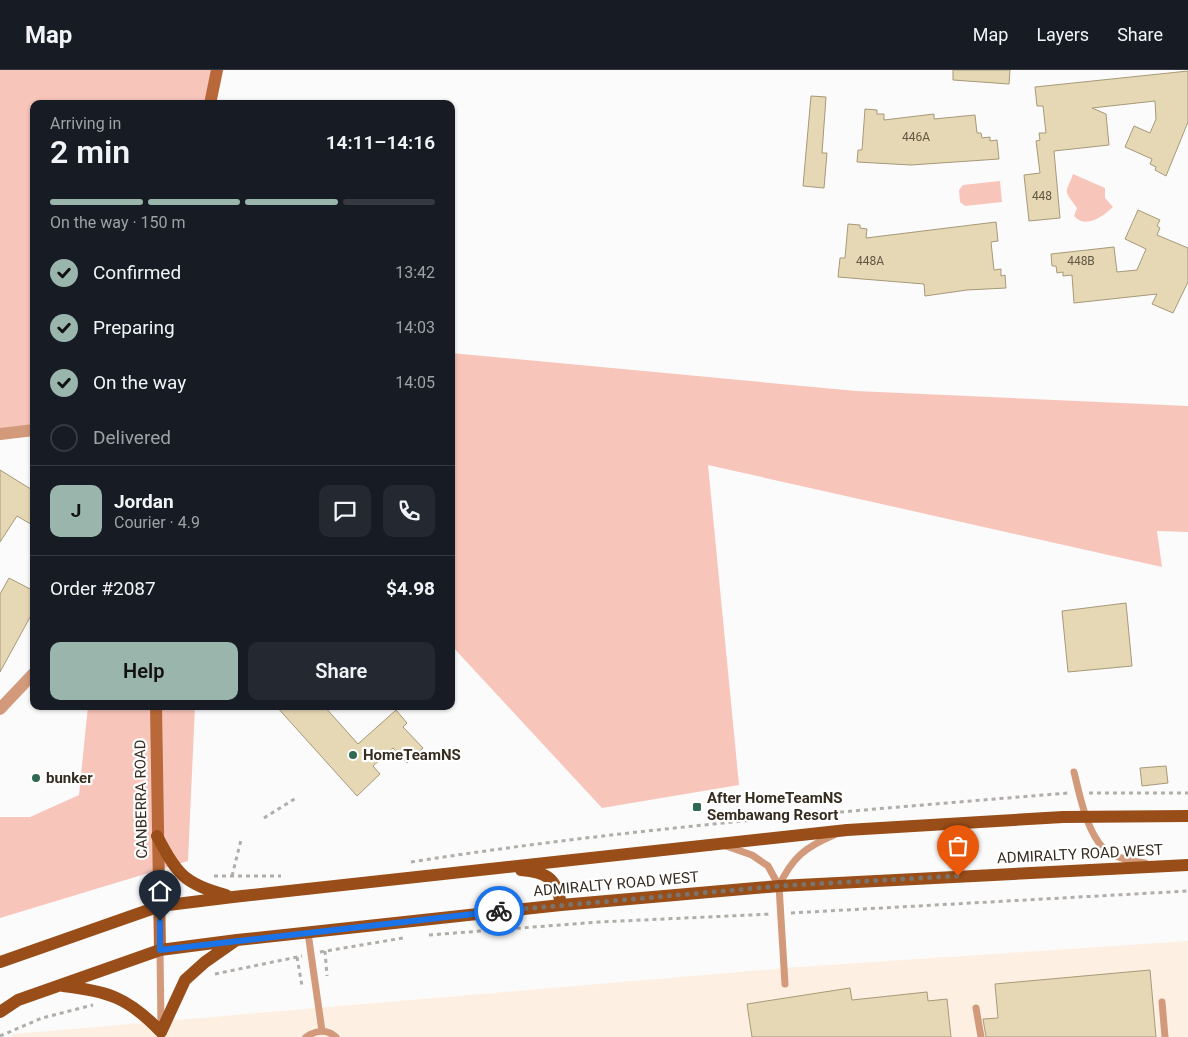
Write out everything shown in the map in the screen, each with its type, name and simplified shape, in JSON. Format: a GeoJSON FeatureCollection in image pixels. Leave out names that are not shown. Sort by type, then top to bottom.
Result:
{"type":"FeatureCollection","features":[{"type":"Feature","properties":{"kind":"main road"},"geometry":{"type":"LineString","coordinates":[[211,100],[218,70]]}},
{"type":"Feature","properties":{"kind":"main road","name":"CANBERRA ROAD"},"geometry":{"type":"LineString","coordinates":[[156,710],[160,950]]}},
{"type":"Feature","properties":{"kind":"main road","name":"ADMIRALTY ROAD WEST"},"geometry":{"type":"LineString","coordinates":[[0,962],[160,906],[233,897],[847,830],[1087,816],[1188,816]]}},
{"type":"Feature","properties":{"kind":"main road"},"geometry":{"type":"LineString","coordinates":[[157,836],[174,868],[190,882],[205,890],[233,897]]}},
{"type":"Feature","properties":{"kind":"main road","name":"ADMIRALTY ROAD WEST"},"geometry":{"type":"LineString","coordinates":[[0,1012],[18,1000],[160,950],[237,940],[561,905],[779,886],[1188,865]]}},
{"type":"Feature","properties":{"kind":"main road"},"geometry":{"type":"LineString","coordinates":[[494,868],[533,871],[549,877],[558,888],[561,905]]}},
{"type":"Feature","properties":{"kind":"main road"},"geometry":{"type":"LineString","coordinates":[[59,986],[102,991],[115,997],[143,1012],[161,1034],[185,980],[205,962],[237,940]]}},
{"type":"Feature","properties":{"kind":"street"},"geometry":{"type":"LineString","coordinates":[[0,434],[30,430]]}},
{"type":"Feature","properties":{"kind":"street"},"geometry":{"type":"LineString","coordinates":[[0,709],[30,677]]}},
{"type":"Feature","properties":{"kind":"lane"},"geometry":{"type":"LineString","coordinates":[[1074,772],[1092,832],[1105,850],[1125,859],[1158,866]]}},
{"type":"Feature","properties":{"kind":"lane"},"geometry":{"type":"LineString","coordinates":[[779,886],[788,865],[802,852],[821,841],[847,830]]}},
{"type":"Feature","properties":{"kind":"lane"},"geometry":{"type":"LineString","coordinates":[[716,844],[735,848],[768,866],[779,886],[785,984]]}},
{"type":"Feature","properties":{"kind":"lane"},"geometry":{"type":"LineString","coordinates":[[308,933],[322,1031]]}},
{"type":"Feature","properties":{"kind":"lane"},"geometry":{"type":"LineString","coordinates":[[160,950],[161,1034]]}},
{"type":"Feature","properties":{"kind":"lane"},"geometry":{"type":"LineString","coordinates":[[1162,1002],[1165,1037]]}},
{"type":"Feature","properties":{"kind":"lane"},"geometry":{"type":"LineString","coordinates":[[976,1008],[980,1037]]}},
{"type":"Feature","properties":{"kind":"lane"},"geometry":{"type":"LineString","coordinates":[[306,1037],[312,1033],[322,1031],[336,1037]]}},
{"type":"Feature","properties":{"kind":"path"},"geometry":{"type":"LineString","coordinates":[[403,863],[529,843],[836,812],[1079,793],[1188,793]]}},
{"type":"Feature","properties":{"kind":"path"},"geometry":{"type":"LineString","coordinates":[[264,818],[296,798]]}},
{"type":"Feature","properties":{"kind":"path"},"geometry":{"type":"LineString","coordinates":[[232,876],[241,840]]}},
{"type":"Feature","properties":{"kind":"path"},"geometry":{"type":"LineString","coordinates":[[213,876],[288,876]]}},
{"type":"Feature","properties":{"kind":"path"},"geometry":{"type":"LineString","coordinates":[[420,936],[599,922],[781,914],[1188,890]]}},
{"type":"Feature","properties":{"kind":"path"},"geometry":{"type":"LineString","coordinates":[[210,975],[311,954],[410,937]]}},
{"type":"Feature","properties":{"kind":"path"},"geometry":{"type":"LineString","coordinates":[[0,1036],[42,1018],[99,1004],[115,997]]}},
{"type":"Feature","properties":{"kind":"shaded area"},"geometry":{"type":"Polygon","coordinates":[[[0,70],[215,70],[217,100],[30,100],[30,425],[0,430],[0,70]]]}},
{"type":"Feature","properties":{"kind":"shaded area"},"geometry":{"type":"Polygon","coordinates":[[[1073,174],[1105,188],[1105,198],[1113,207],[1095,220],[1084,222],[1074,216],[1077,208],[1067,194],[1067,188],[1073,174]]]}},
{"type":"Feature","properties":{"kind":"shaded area"},"geometry":{"type":"Polygon","coordinates":[[[1000,181],[1002,202],[965,206],[960,202],[959,190],[963,185],[1000,181]]]}},
{"type":"Feature","properties":{"kind":"shaded area"},"geometry":{"type":"Polygon","coordinates":[[[455,353],[856,391],[1188,406],[1188,532],[1157,531],[1162,567],[708,465],[739,785],[602,808],[455,649],[455,353]]]}},
{"type":"Feature","properties":{"kind":"shaded area"},"geometry":{"type":"Polygon","coordinates":[[[88,710],[195,710],[188,861],[0,918],[0,817],[30,817],[79,795],[88,710]]]}},
{"type":"Feature","properties":{"kind":"shaded area"},"geometry":{"type":"Polygon","coordinates":[[[1188,941],[1188,1037],[11,1037],[13,1034],[784,968],[1188,941]]]}},
{"type":"Feature","properties":{"kind":"building"},"geometry":{"type":"Polygon","coordinates":[[[953,70],[1010,70],[1009,84],[953,80],[953,70]]]}},
{"type":"Feature","properties":{"kind":"building"},"geometry":{"type":"Polygon","coordinates":[[[1188,71],[1188,122],[1166,176],[1155,170],[1156,167],[1150,164],[1152,159],[1125,147],[1134,126],[1150,133],[1156,119],[1155,101],[1092,108],[1106,114],[1109,145],[1054,151],[1060,218],[1029,221],[1024,175],[1040,173],[1036,141],[1040,140],[1039,133],[1046,133],[1043,106],[1037,106],[1035,87],[1188,71]]]}},
{"type":"Feature","properties":{"kind":"building"},"geometry":{"type":"Polygon","coordinates":[[[811,96],[826,97],[822,153],[827,153],[824,188],[803,186],[811,96]]]}},
{"type":"Feature","properties":{"kind":"building"},"geometry":{"type":"Polygon","coordinates":[[[865,109],[877,110],[877,114],[884,114],[884,120],[934,114],[934,119],[975,115],[977,133],[981,133],[982,138],[990,137],[990,141],[997,140],[999,159],[911,165],[857,162],[858,150],[862,150],[865,109]]]}},
{"type":"Feature","properties":{"kind":"building"},"geometry":{"type":"Polygon","coordinates":[[[1138,210],[1160,220],[1157,226],[1160,228],[1157,235],[1188,248],[1188,282],[1173,313],[1152,304],[1157,294],[1074,303],[1072,275],[1063,276],[1063,272],[1057,273],[1056,266],[1052,266],[1051,254],[1114,247],[1117,272],[1137,270],[1146,249],[1125,239],[1138,210]]]}},
{"type":"Feature","properties":{"kind":"building"},"geometry":{"type":"Polygon","coordinates":[[[996,222],[998,241],[991,242],[994,270],[1001,269],[1001,276],[1005,275],[1006,288],[967,290],[925,296],[924,284],[838,277],[840,258],[845,258],[848,224],[860,225],[860,228],[867,229],[866,238],[996,222]]]}},
{"type":"Feature","properties":{"kind":"building"},"geometry":{"type":"Polygon","coordinates":[[[0,470],[30,489],[30,524],[17,516],[0,542],[0,470]]]}},
{"type":"Feature","properties":{"kind":"building"},"geometry":{"type":"Polygon","coordinates":[[[9,578],[30,589],[30,617],[0,672],[0,594],[9,578]]]}},
{"type":"Feature","properties":{"kind":"building"},"geometry":{"type":"Polygon","coordinates":[[[1126,603],[1132,666],[1068,672],[1062,611],[1126,603]]]}},
{"type":"Feature","properties":{"kind":"building","name":"HomeTeamNS"},"geometry":{"type":"Polygon","coordinates":[[[280,710],[328,710],[358,744],[396,710],[407,723],[403,727],[423,748],[407,763],[393,748],[373,766],[380,774],[357,796],[280,710]]]}},
{"type":"Feature","properties":{"kind":"building"},"geometry":{"type":"Polygon","coordinates":[[[1166,766],[1168,783],[1142,786],[1140,768],[1166,766]]]}},
{"type":"Feature","properties":{"kind":"building"},"geometry":{"type":"Polygon","coordinates":[[[1150,970],[1156,1037],[986,1037],[983,1019],[998,1018],[995,984],[1150,970]]]}},
{"type":"Feature","properties":{"kind":"building"},"geometry":{"type":"Polygon","coordinates":[[[850,988],[852,1000],[927,992],[928,1001],[947,999],[951,1037],[752,1037],[747,1004],[850,988]]]}},
{"type":"Feature","properties":{"kind":"way so far"},"geometry":{"type":"LineString","coordinates":[[499,911],[779,886],[958,876]]}},
{"type":"Feature","properties":{"kind":"place","name":"HomeTeamNS"},"geometry":{"type":"Point","coordinates":[353,755]}},
{"type":"Feature","properties":{"kind":"place","name":"bunker"},"geometry":{"type":"Point","coordinates":[36,778]}},
{"type":"Feature","properties":{"kind":"place","name":"After HomeTeamNS Sembawang Resort"},"geometry":{"type":"Point","coordinates":[697,807]}},
{"type":"Feature","properties":{"kind":"route"},"geometry":{"type":"LineString","coordinates":[[160,921],[160,950],[499,911]]}}]}
